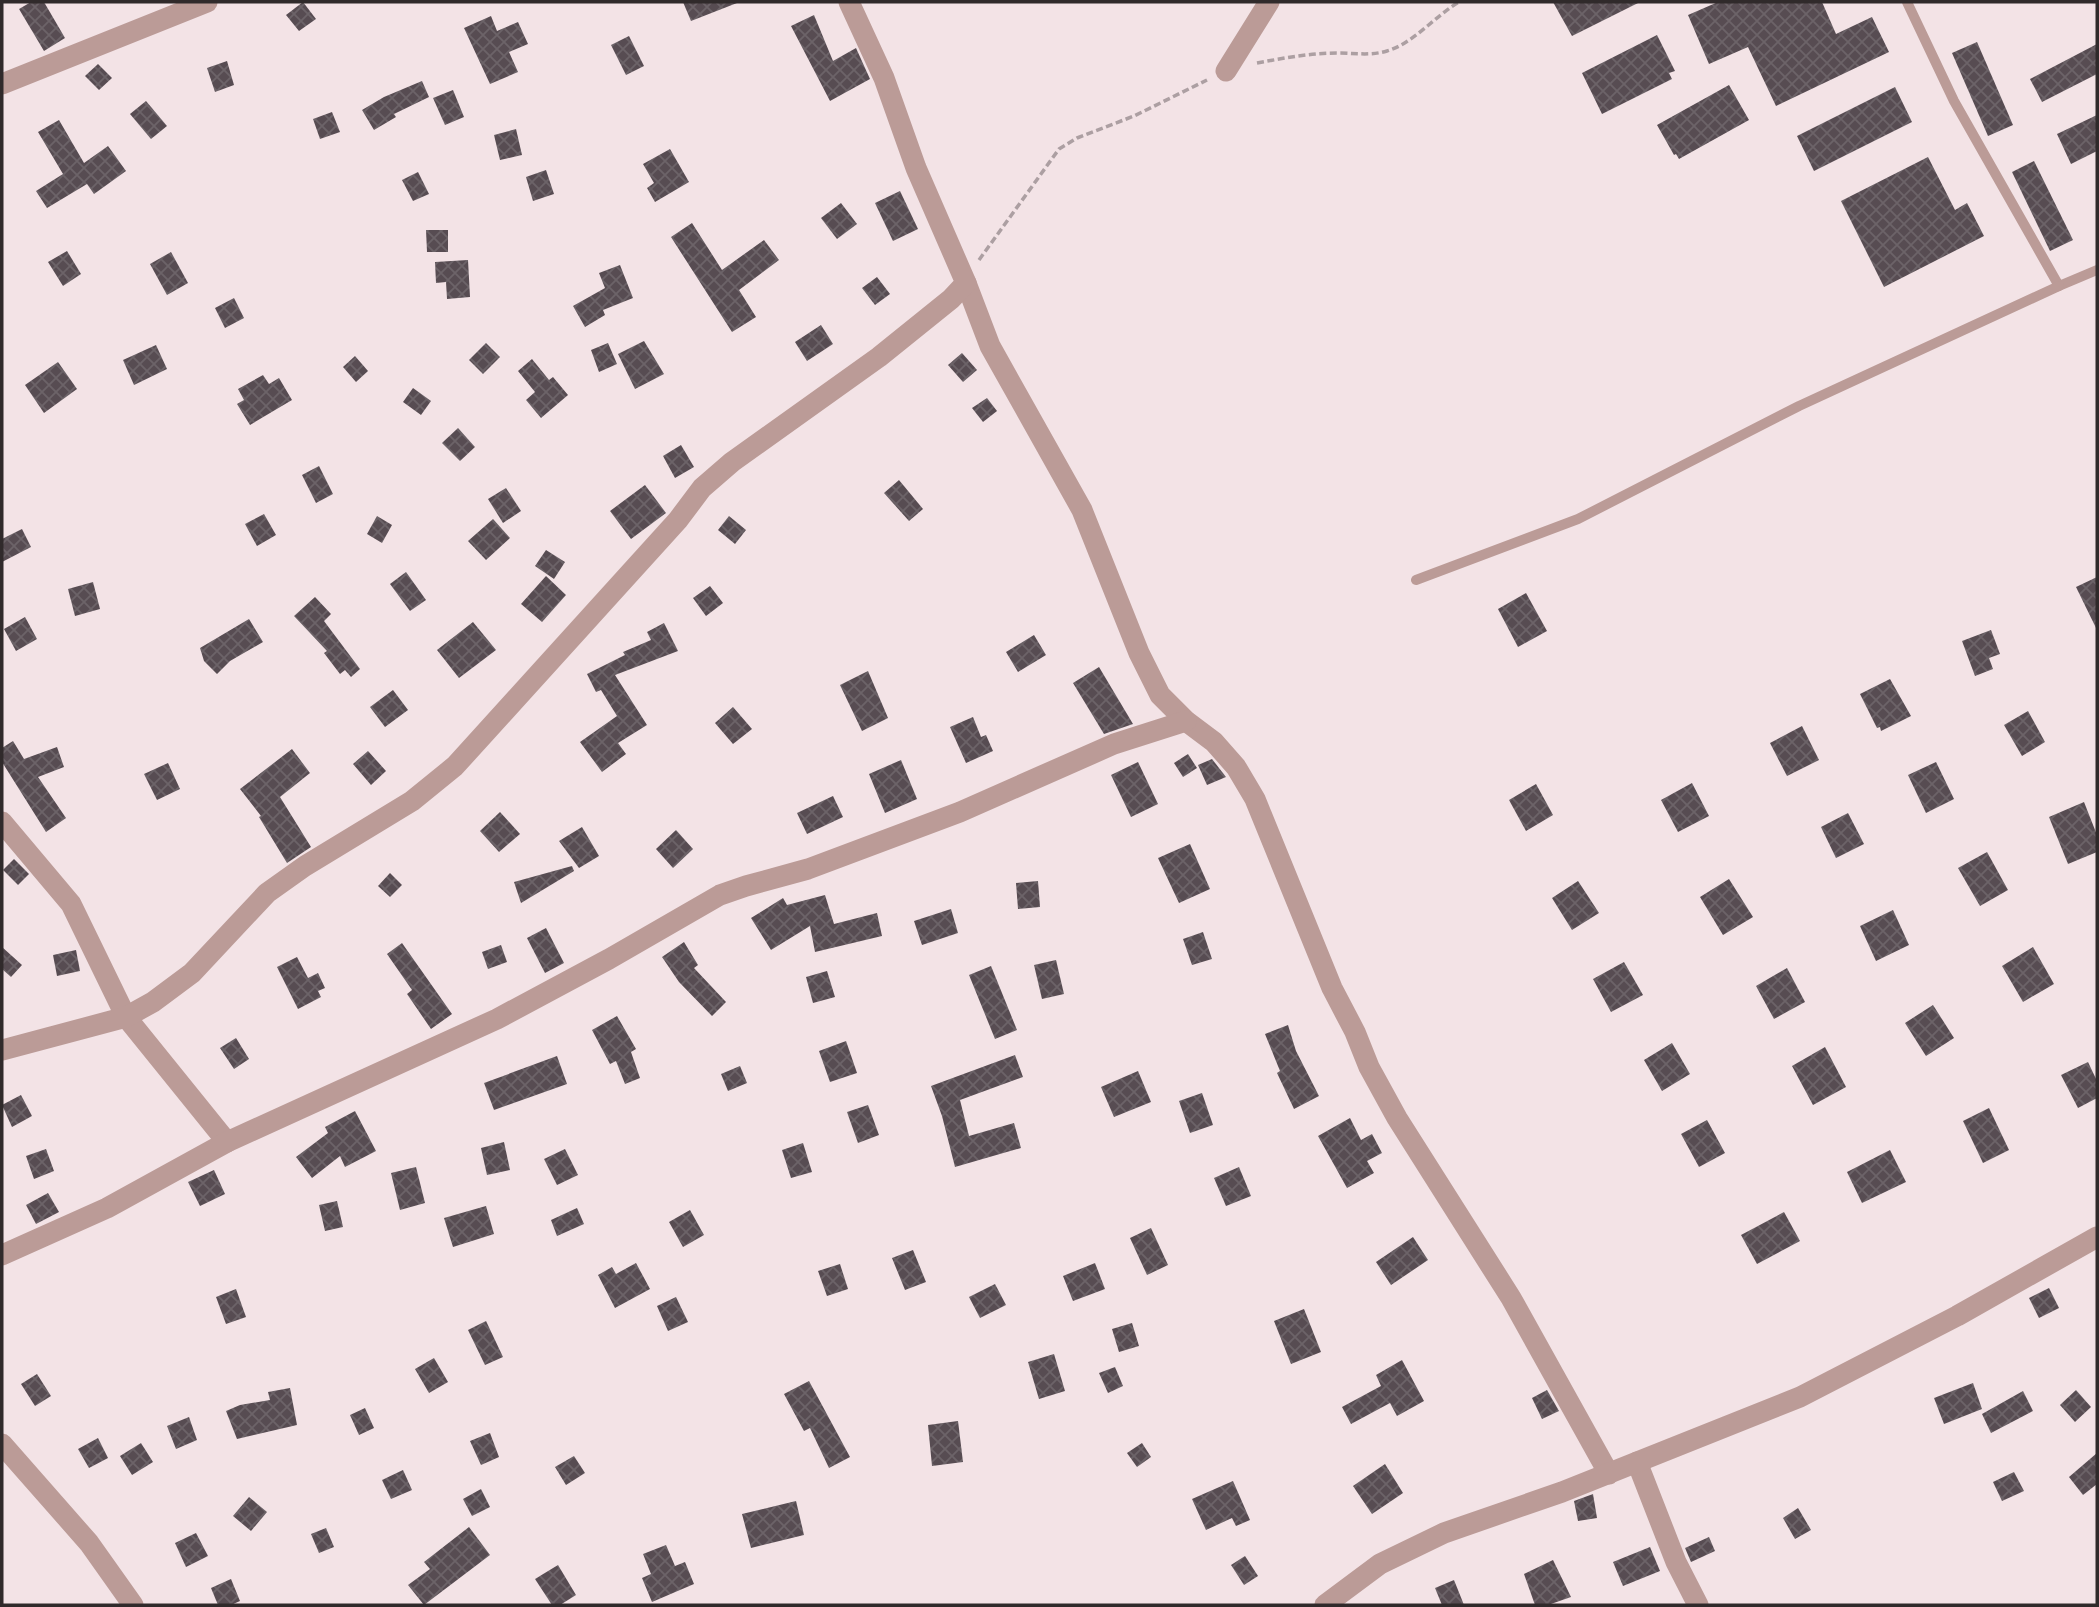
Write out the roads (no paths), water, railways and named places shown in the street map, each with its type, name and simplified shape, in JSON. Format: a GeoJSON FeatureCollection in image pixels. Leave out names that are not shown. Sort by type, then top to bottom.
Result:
{"type":"FeatureCollection","features":[{"type":"Feature","properties":{"kind":"street"},"geometry":{"type":"LineString","coordinates":[[2,84],[207,2]]}},
{"type":"Feature","properties":{"kind":"street"},"geometry":{"type":"LineString","coordinates":[[849,2],[884,78],[916,167],[990,346],[1082,510],[1139,653],[1160,695],[1186,721],[1214,742],[1236,767],[1255,799],[1332,988],[1355,1032],[1369,1067],[1397,1118],[1511,1297],[1609,1474]]}},
{"type":"Feature","properties":{"kind":"street"},"geometry":{"type":"LineString","coordinates":[[1226,71],[1269,2]]}},
{"type":"Feature","properties":{"kind":"street"},"geometry":{"type":"LineString","coordinates":[[2,1050],[126,1017],[153,1002],[192,973],[267,893],[305,866],[412,801],[455,766],[678,520],[702,488],[732,462],[879,357],[951,299],[966,283]]}},
{"type":"Feature","properties":{"kind":"street"},"geometry":{"type":"LineString","coordinates":[[2,1255],[107,1208],[227,1142],[497,1019],[610,959],[720,895],[808,869],[960,812],[1115,744],[1186,721]]}},
{"type":"Feature","properties":{"kind":"street"},"geometry":{"type":"LineString","coordinates":[[2,822],[71,904],[126,1017],[227,1142]]}},
{"type":"Feature","properties":{"kind":"street"},"geometry":{"type":"LineString","coordinates":[[1325,1605],[1380,1564],[1444,1533],[1562,1492],[1800,1397],[1957,1316],[2097,1237]]}},
{"type":"Feature","properties":{"kind":"street"},"geometry":{"type":"LineString","coordinates":[[2,1444],[89,1543],[133,1605]]}},
{"type":"Feature","properties":{"kind":"street"},"geometry":{"type":"LineString","coordinates":[[1637,1462],[1676,1562],[1698,1605]]}},
{"type":"Feature","properties":{"kind":"lane"},"geometry":{"type":"LineString","coordinates":[[1907,2],[1954,101],[2059,286]]}},
{"type":"Feature","properties":{"kind":"lane"},"geometry":{"type":"LineString","coordinates":[[1416,580],[1578,519],[1799,407],[2097,270]]}}]}
